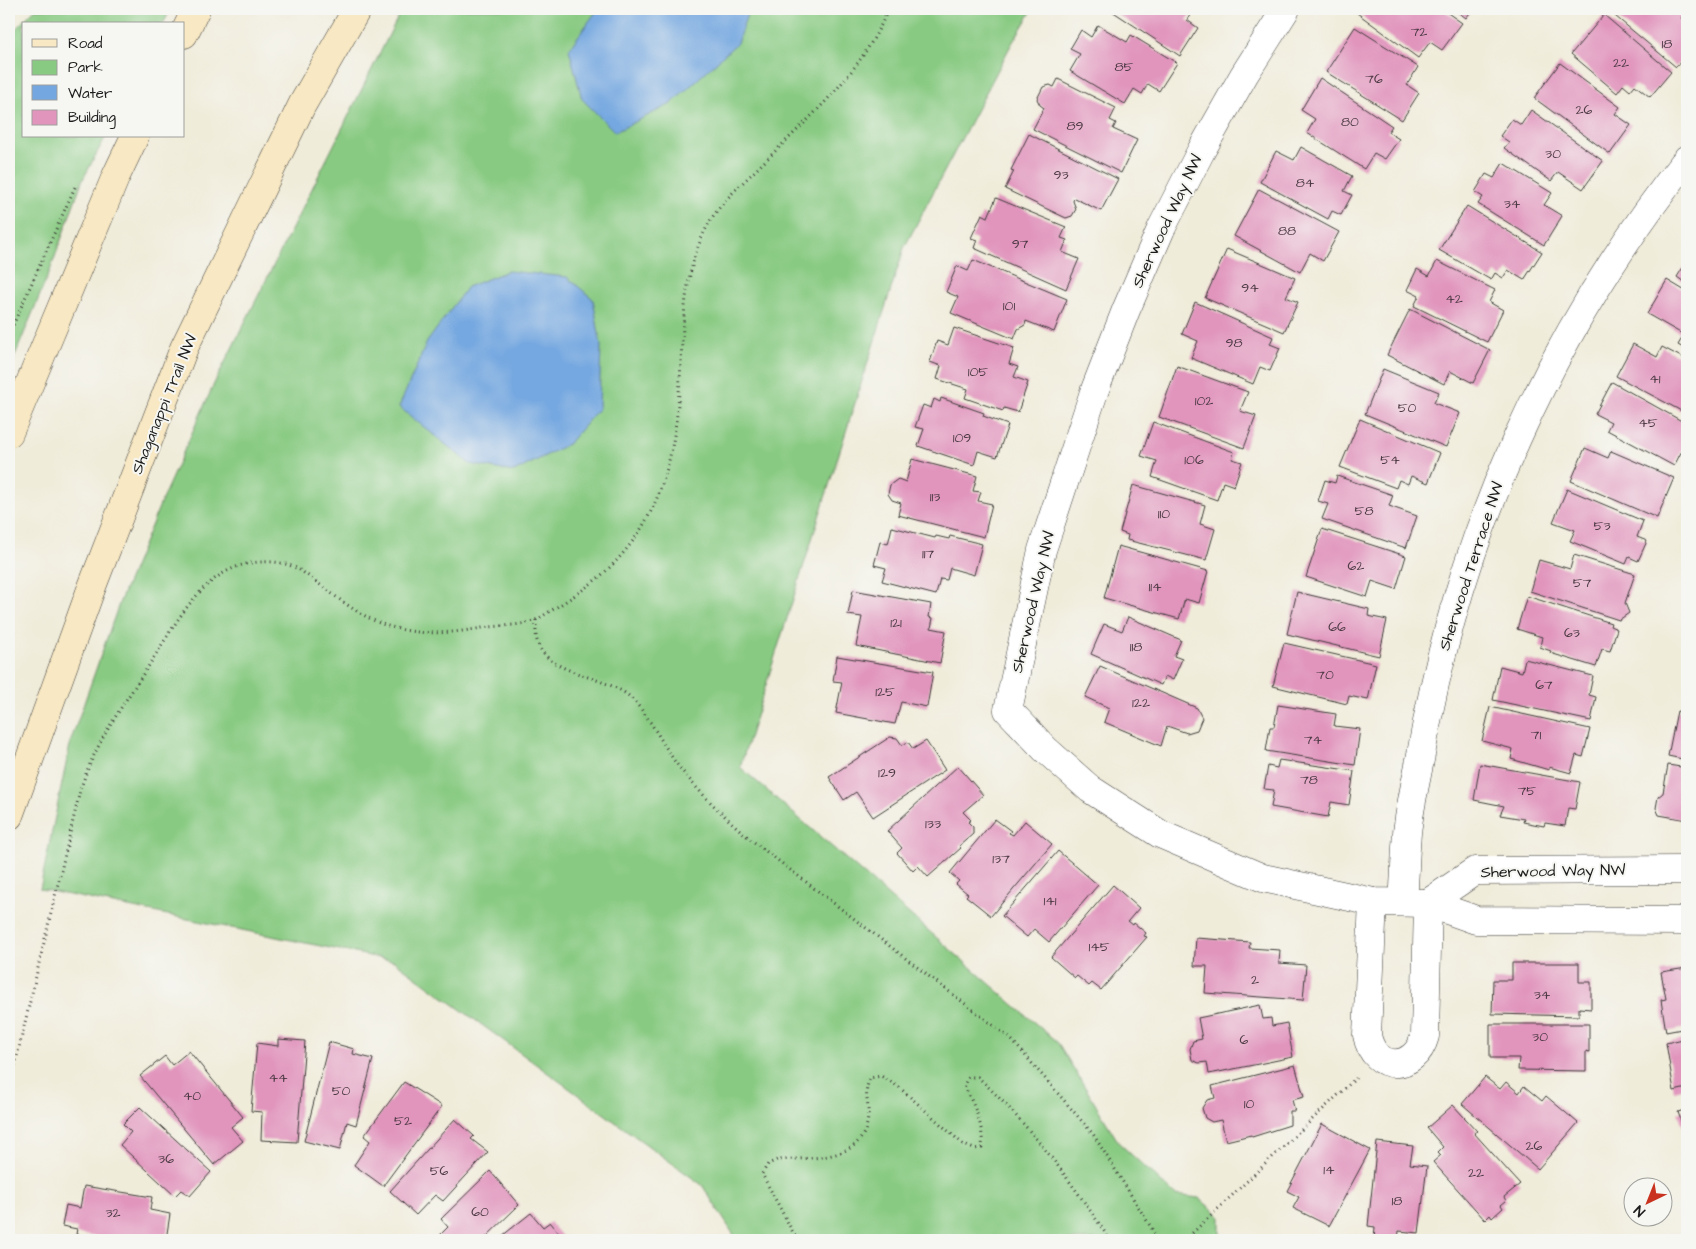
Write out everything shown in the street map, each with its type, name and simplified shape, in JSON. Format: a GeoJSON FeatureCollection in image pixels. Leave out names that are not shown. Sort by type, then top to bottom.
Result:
{"type":"FeatureCollection","features":[{"type":"Feature","properties":{"kind":"main road"},"geometry":{"type":"LineString","coordinates":[[185,32],[196,9]]}},
{"type":"Feature","properties":{"kind":"main road","name":"Shaganappi Trail NW"},"geometry":{"type":"LineString","coordinates":[[9,816],[90,592],[184,348],[302,105],[357,9]]}},
{"type":"Feature","properties":{"kind":"main road"},"geometry":{"type":"LineString","coordinates":[[9,433],[116,176],[134,138]]}},
{"type":"Feature","properties":{"kind":"street","name":"Sherwood Way NW"},"geometry":{"type":"LineString","coordinates":[[1286,9],[1244,74],[1200,151],[1161,229],[1126,310],[1094,392],[1042,550],[1008,710],[1045,749],[1090,789],[1160,834],[1263,878],[1373,902],[1416,903],[1476,920],[1687,921]]}},
{"type":"Feature","properties":{"kind":"street","name":"Sherwood Terrace NW"},"geometry":{"type":"LineString","coordinates":[[1378,1057],[1395,1063],[1406,1061],[1415,1056],[1422,1047],[1425,1036],[1416,903],[1407,832],[1429,708],[1448,629],[1466,569],[1500,476],[1534,402],[1571,330],[1613,261],[1687,159]]}},
{"type":"Feature","properties":{"kind":"street","name":"Sherwood Way NW"},"geometry":{"type":"LineString","coordinates":[[1416,903],[1474,871],[1687,870]]}},
{"type":"Feature","properties":{"kind":"street"},"geometry":{"type":"LineString","coordinates":[[1373,902],[1367,1035],[1372,1052],[1378,1057]]}},
{"type":"Feature","properties":{"kind":"path"},"geometry":{"type":"LineString","coordinates":[[9,1090],[80,790],[89,762],[180,614],[211,580],[235,565],[268,561],[302,570],[359,614],[384,625],[404,630],[454,633],[536,620],[606,571],[622,553],[653,510],[664,484],[676,422],[683,310],[690,268],[713,216],[736,190],[850,75],[879,32],[888,9]]}},
{"type":"Feature","properties":{"kind":"path"},"geometry":{"type":"LineString","coordinates":[[9,334],[78,181]]}},
{"type":"Feature","properties":{"kind":"path"},"geometry":{"type":"LineString","coordinates":[[536,620],[536,636],[539,647],[558,665],[603,682],[631,698],[676,762],[715,809],[750,839],[1010,1039],[1092,1134],[1159,1240]]}},
{"type":"Feature","properties":{"kind":"path"},"geometry":{"type":"LineString","coordinates":[[1185,1240],[1378,1057]]}},
{"type":"Feature","properties":{"kind":"path"},"geometry":{"type":"LineString","coordinates":[[797,1240],[762,1174],[768,1164],[777,1160],[836,1155],[852,1148],[862,1136],[868,1116],[865,1090],[870,1078],[881,1076],[899,1087],[964,1144],[974,1149],[982,1148],[983,1134],[978,1114],[964,1085],[969,1076],[978,1077],[1039,1139],[1074,1185],[1110,1240]]}},
{"type":"Feature","properties":{"kind":"green space"},"geometry":{"type":"Polygon","coordinates":[[[35,9],[171,9],[164,22],[22,22],[35,9]]]}},
{"type":"Feature","properties":{"kind":"green space"},"geometry":{"type":"Polygon","coordinates":[[[402,9],[1033,9],[1011,45],[904,248],[740,767],[1058,1043],[1119,1143],[1175,1195],[1199,1198],[1220,1216],[1220,1239],[1222,1240],[737,1240],[702,1185],[394,961],[40,889],[71,740],[120,601],[164,495],[214,384],[402,9]]]}},
{"type":"Feature","properties":{"kind":"green space"},"geometry":{"type":"Polygon","coordinates":[[[22,22],[22,138],[105,138],[82,181],[51,268],[9,370],[9,36],[22,22]]]}},
{"type":"Feature","properties":{"kind":"water"},"geometry":{"type":"Polygon","coordinates":[[[598,9],[749,9],[737,43],[671,104],[615,132],[582,99],[569,49],[598,9]]]}},
{"type":"Feature","properties":{"kind":"water"},"geometry":{"type":"Polygon","coordinates":[[[508,271],[567,277],[593,299],[601,346],[599,408],[568,444],[514,472],[470,464],[399,407],[427,342],[467,287],[508,271]]]}},
{"type":"Feature","properties":{"kind":"building"},"geometry":{"type":"Polygon","coordinates":[[[1109,9],[1186,9],[1192,12],[1187,20],[1198,28],[1180,56],[1109,9]]]}},
{"type":"Feature","properties":{"kind":"building"},"geometry":{"type":"Polygon","coordinates":[[[1360,9],[1442,9],[1462,23],[1442,50],[1430,42],[1418,58],[1357,13],[1360,9]]]}},
{"type":"Feature","properties":{"kind":"building"},"geometry":{"type":"Polygon","coordinates":[[[1454,9],[1473,9],[1466,18],[1454,9]]]}},
{"type":"Feature","properties":{"kind":"building"},"geometry":{"type":"Polygon","coordinates":[[[1611,9],[1684,9],[1687,11],[1681,18],[1687,23],[1683,30],[1687,34],[1687,54],[1676,67],[1609,11],[1611,9]]]}},
{"type":"Feature","properties":{"kind":"building"},"geometry":{"type":"Polygon","coordinates":[[[1604,15],[1671,72],[1650,97],[1635,85],[1630,91],[1623,85],[1617,93],[1571,54],[1604,15]]]}},
{"type":"Feature","properties":{"kind":"building"},"geometry":{"type":"Polygon","coordinates":[[[1098,25],[1127,42],[1131,35],[1177,63],[1159,91],[1148,84],[1142,94],[1134,89],[1125,104],[1070,71],[1080,54],[1070,49],[1081,30],[1091,37],[1098,25]]]}},
{"type":"Feature","properties":{"kind":"building"},"geometry":{"type":"Polygon","coordinates":[[[1355,27],[1418,67],[1407,85],[1419,93],[1402,120],[1326,72],[1355,27]]]}},
{"type":"Feature","properties":{"kind":"building"},"geometry":{"type":"Polygon","coordinates":[[[1560,63],[1620,107],[1615,114],[1631,125],[1610,154],[1534,98],[1560,63]]]}},
{"type":"Feature","properties":{"kind":"building"},"geometry":{"type":"Polygon","coordinates":[[[1320,78],[1392,126],[1388,132],[1399,139],[1385,159],[1374,153],[1364,169],[1307,133],[1315,119],[1301,110],[1320,78]]]}},
{"type":"Feature","properties":{"kind":"building"},"geometry":{"type":"Polygon","coordinates":[[[1058,79],[1116,108],[1110,120],[1116,123],[1113,129],[1137,140],[1121,173],[1033,129],[1044,108],[1037,99],[1043,87],[1050,85],[1054,87],[1058,79]]]}},
{"type":"Feature","properties":{"kind":"building"},"geometry":{"type":"Polygon","coordinates":[[[1531,110],[1603,161],[1583,189],[1558,172],[1551,181],[1504,148],[1509,142],[1500,136],[1512,119],[1521,125],[1531,110]]]}},
{"type":"Feature","properties":{"kind":"building"},"geometry":{"type":"Polygon","coordinates":[[[1029,134],[1118,179],[1101,211],[1074,198],[1073,201],[1076,209],[1072,216],[1066,218],[1005,189],[1014,171],[1011,170],[1029,134]]]}},
{"type":"Feature","properties":{"kind":"building"},"geometry":{"type":"Polygon","coordinates":[[[1301,147],[1352,176],[1344,191],[1352,195],[1341,215],[1332,211],[1328,219],[1260,182],[1276,151],[1294,160],[1301,147]]]}},
{"type":"Feature","properties":{"kind":"building"},"geometry":{"type":"Polygon","coordinates":[[[1503,163],[1552,193],[1544,205],[1562,216],[1544,245],[1478,204],[1483,197],[1475,192],[1486,174],[1494,178],[1503,163]]]}},
{"type":"Feature","properties":{"kind":"building"},"geometry":{"type":"Polygon","coordinates":[[[1259,189],[1339,232],[1323,261],[1310,253],[1300,272],[1234,236],[1259,189]]]}},
{"type":"Feature","properties":{"kind":"building"},"geometry":{"type":"Polygon","coordinates":[[[996,198],[1066,227],[1061,238],[1067,240],[1062,252],[1079,259],[1066,289],[974,248],[977,240],[971,238],[982,214],[988,217],[996,198]]]}},
{"type":"Feature","properties":{"kind":"building"},"geometry":{"type":"Polygon","coordinates":[[[1467,206],[1542,252],[1524,280],[1508,270],[1503,278],[1495,273],[1491,280],[1439,250],[1467,206]]]}},
{"type":"Feature","properties":{"kind":"building"},"geometry":{"type":"Polygon","coordinates":[[[1227,249],[1295,278],[1286,297],[1298,302],[1284,332],[1205,298],[1227,249]]]}},
{"type":"Feature","properties":{"kind":"building"},"geometry":{"type":"Polygon","coordinates":[[[973,260],[1067,299],[1054,332],[1026,321],[1025,325],[1018,329],[1014,339],[951,313],[958,297],[946,292],[957,266],[968,271],[973,260]]]}},
{"type":"Feature","properties":{"kind":"building"},"geometry":{"type":"Polygon","coordinates":[[[1437,261],[1495,290],[1489,302],[1503,310],[1487,342],[1414,306],[1419,296],[1407,290],[1417,269],[1429,276],[1437,261]]]}},
{"type":"Feature","properties":{"kind":"building"},"geometry":{"type":"Polygon","coordinates":[[[1687,261],[1687,284],[1677,277],[1687,261]]]}},
{"type":"Feature","properties":{"kind":"building"},"geometry":{"type":"Polygon","coordinates":[[[1667,280],[1687,292],[1687,350],[1678,345],[1684,335],[1647,314],[1667,280]]]}},
{"type":"Feature","properties":{"kind":"building"},"geometry":{"type":"Polygon","coordinates":[[[1195,302],[1273,337],[1270,344],[1280,348],[1270,371],[1260,367],[1253,384],[1191,358],[1198,341],[1182,334],[1195,302]]]}},
{"type":"Feature","properties":{"kind":"building"},"geometry":{"type":"Polygon","coordinates":[[[1410,309],[1490,350],[1473,383],[1450,371],[1444,384],[1387,355],[1410,309]]]}},
{"type":"Feature","properties":{"kind":"building"},"geometry":{"type":"Polygon","coordinates":[[[954,328],[1014,348],[1009,364],[1018,367],[1014,377],[1028,382],[1018,412],[1004,408],[1003,411],[965,398],[968,389],[937,379],[941,366],[930,362],[937,341],[948,345],[954,328]]]}},
{"type":"Feature","properties":{"kind":"building"},"geometry":{"type":"Polygon","coordinates":[[[1633,344],[1657,357],[1662,347],[1687,360],[1687,414],[1616,376],[1633,344]]]}},
{"type":"Feature","properties":{"kind":"building"},"geometry":{"type":"Polygon","coordinates":[[[1177,366],[1248,392],[1240,411],[1256,416],[1244,448],[1159,417],[1177,366]]]}},
{"type":"Feature","properties":{"kind":"building"},"geometry":{"type":"Polygon","coordinates":[[[1383,369],[1439,392],[1434,403],[1460,413],[1446,447],[1365,414],[1383,369]]]}},
{"type":"Feature","properties":{"kind":"building"},"geometry":{"type":"Polygon","coordinates":[[[1612,382],[1687,424],[1687,441],[1674,466],[1607,430],[1611,422],[1595,414],[1612,382]]]}},
{"type":"Feature","properties":{"kind":"building"},"geometry":{"type":"Polygon","coordinates":[[[941,398],[984,413],[983,416],[1008,425],[997,457],[978,451],[974,465],[918,446],[924,429],[915,427],[923,405],[931,408],[934,399],[940,402],[941,398]]]}},
{"type":"Feature","properties":{"kind":"building"},"geometry":{"type":"Polygon","coordinates":[[[1360,419],[1440,453],[1428,483],[1411,476],[1408,484],[1399,480],[1396,488],[1340,467],[1360,419]]]}},
{"type":"Feature","properties":{"kind":"building"},"geometry":{"type":"Polygon","coordinates":[[[1153,422],[1234,452],[1232,459],[1242,462],[1234,486],[1223,482],[1217,500],[1152,477],[1157,461],[1141,456],[1153,422]]]}},
{"type":"Feature","properties":{"kind":"building"},"geometry":{"type":"Polygon","coordinates":[[[1585,448],[1608,458],[1611,451],[1674,478],[1657,518],[1571,481],[1585,448]]]}},
{"type":"Feature","properties":{"kind":"building"},"geometry":{"type":"Polygon","coordinates":[[[912,459],[977,476],[973,491],[981,492],[978,501],[992,504],[984,537],[898,515],[901,503],[892,500],[888,494],[890,485],[898,479],[906,482],[912,459]]]}},
{"type":"Feature","properties":{"kind":"building"},"geometry":{"type":"Polygon","coordinates":[[[1337,476],[1393,495],[1389,506],[1417,516],[1406,548],[1322,519],[1328,504],[1318,501],[1325,480],[1335,483],[1337,476]]]}},
{"type":"Feature","properties":{"kind":"building"},"geometry":{"type":"Polygon","coordinates":[[[1133,485],[1205,505],[1200,524],[1215,529],[1206,560],[1127,540],[1128,535],[1120,532],[1133,485]]]}},
{"type":"Feature","properties":{"kind":"building"},"geometry":{"type":"Polygon","coordinates":[[[1567,489],[1643,521],[1637,537],[1647,541],[1638,561],[1629,557],[1626,564],[1570,541],[1575,530],[1553,522],[1567,489]]]}},
{"type":"Feature","properties":{"kind":"building"},"geometry":{"type":"Polygon","coordinates":[[[892,527],[935,538],[936,536],[949,539],[950,536],[982,544],[974,575],[950,568],[947,580],[940,579],[936,595],[882,581],[886,568],[874,565],[880,542],[888,544],[892,527]]]}},
{"type":"Feature","properties":{"kind":"building"},"geometry":{"type":"Polygon","coordinates":[[[1322,529],[1406,556],[1396,589],[1372,581],[1367,597],[1306,577],[1322,529]]]}},
{"type":"Feature","properties":{"kind":"building"},"geometry":{"type":"Polygon","coordinates":[[[1118,546],[1208,571],[1199,603],[1185,599],[1179,619],[1104,598],[1118,546]]]}},
{"type":"Feature","properties":{"kind":"building"},"geometry":{"type":"Polygon","coordinates":[[[1574,555],[1635,574],[1625,603],[1629,613],[1619,620],[1530,591],[1539,560],[1570,569],[1574,555]]]}},
{"type":"Feature","properties":{"kind":"building"},"geometry":{"type":"Polygon","coordinates":[[[853,590],[931,604],[929,617],[933,618],[931,628],[946,631],[940,663],[856,646],[862,617],[848,615],[853,590]]]}},
{"type":"Feature","properties":{"kind":"building"},"geometry":{"type":"Polygon","coordinates":[[[1297,592],[1369,609],[1368,616],[1387,620],[1379,656],[1287,634],[1297,592]]]}},
{"type":"Feature","properties":{"kind":"building"},"geometry":{"type":"Polygon","coordinates":[[[1527,596],[1611,623],[1610,626],[1617,629],[1610,651],[1602,649],[1596,667],[1550,653],[1551,651],[1540,647],[1542,637],[1517,629],[1527,596]]]}},
{"type":"Feature","properties":{"kind":"building"},"geometry":{"type":"Polygon","coordinates":[[[1128,617],[1181,640],[1174,656],[1182,659],[1173,680],[1165,676],[1161,685],[1091,654],[1104,624],[1122,631],[1128,617]]]}},
{"type":"Feature","properties":{"kind":"building"},"geometry":{"type":"Polygon","coordinates":[[[1284,643],[1376,664],[1368,700],[1349,696],[1347,704],[1273,686],[1284,643]]]}},
{"type":"Feature","properties":{"kind":"building"},"geometry":{"type":"Polygon","coordinates":[[[837,656],[933,672],[927,707],[901,702],[895,724],[836,713],[842,682],[833,681],[837,656]]]}},
{"type":"Feature","properties":{"kind":"building"},"geometry":{"type":"Polygon","coordinates":[[[1525,659],[1593,676],[1589,695],[1596,697],[1591,721],[1493,700],[1500,666],[1522,672],[1525,659]]]}},
{"type":"Feature","properties":{"kind":"building"},"geometry":{"type":"Polygon","coordinates":[[[1100,666],[1197,708],[1202,718],[1197,730],[1187,733],[1167,726],[1161,746],[1104,722],[1109,708],[1085,697],[1100,666]]]}},
{"type":"Feature","properties":{"kind":"building"},"geometry":{"type":"Polygon","coordinates":[[[1278,705],[1336,714],[1334,726],[1360,729],[1355,765],[1266,751],[1270,727],[1274,727],[1278,705]]]}},
{"type":"Feature","properties":{"kind":"building"},"geometry":{"type":"Polygon","coordinates":[[[1490,707],[1590,729],[1583,757],[1576,755],[1571,773],[1549,767],[1549,770],[1511,759],[1513,749],[1482,741],[1490,707]]]}},
{"type":"Feature","properties":{"kind":"building"},"geometry":{"type":"Polygon","coordinates":[[[1677,711],[1687,713],[1687,760],[1668,756],[1677,711]]]}},
{"type":"Feature","properties":{"kind":"building"},"geometry":{"type":"Polygon","coordinates":[[[890,737],[897,738],[902,745],[908,742],[913,749],[926,741],[945,770],[873,817],[856,792],[844,800],[829,777],[890,737]]]}},
{"type":"Feature","properties":{"kind":"building"},"geometry":{"type":"Polygon","coordinates":[[[1279,760],[1354,771],[1349,805],[1331,802],[1328,817],[1271,807],[1274,790],[1264,789],[1268,766],[1277,768],[1279,760]]]}},
{"type":"Feature","properties":{"kind":"building"},"geometry":{"type":"Polygon","coordinates":[[[1480,764],[1580,782],[1575,809],[1568,808],[1565,826],[1545,823],[1544,826],[1523,822],[1524,819],[1500,815],[1504,806],[1474,800],[1480,764]]]}},
{"type":"Feature","properties":{"kind":"building"},"geometry":{"type":"Polygon","coordinates":[[[1668,765],[1687,768],[1687,820],[1659,815],[1656,808],[1658,797],[1663,793],[1668,765]]]}},
{"type":"Feature","properties":{"kind":"building"},"geometry":{"type":"Polygon","coordinates":[[[958,766],[983,795],[963,812],[971,820],[968,822],[973,827],[973,834],[959,846],[961,848],[928,877],[918,866],[913,871],[897,853],[902,848],[887,831],[958,766]]]}},
{"type":"Feature","properties":{"kind":"building"},"geometry":{"type":"Polygon","coordinates":[[[995,819],[1011,831],[1009,833],[1013,835],[1025,821],[1052,844],[991,916],[966,896],[968,894],[956,884],[959,881],[950,873],[995,819]]]}},
{"type":"Feature","properties":{"kind":"building"},"geometry":{"type":"Polygon","coordinates":[[[1058,851],[1098,885],[1049,942],[1034,929],[1027,937],[1002,916],[1058,851]]]}},
{"type":"Feature","properties":{"kind":"building"},"geometry":{"type":"Polygon","coordinates":[[[1113,885],[1139,908],[1128,921],[1133,925],[1134,923],[1146,933],[1144,936],[1147,937],[1101,990],[1092,983],[1089,986],[1077,976],[1075,978],[1051,957],[1113,885]]]}},
{"type":"Feature","properties":{"kind":"building"},"geometry":{"type":"Polygon","coordinates":[[[1196,938],[1250,942],[1249,948],[1280,950],[1279,963],[1306,965],[1303,1000],[1205,993],[1207,966],[1194,966],[1196,938]]]}},
{"type":"Feature","properties":{"kind":"building"},"geometry":{"type":"Polygon","coordinates":[[[1512,963],[1579,963],[1579,982],[1591,982],[1591,1009],[1579,1008],[1579,1016],[1492,1014],[1493,980],[1512,980],[1512,963]]]}},
{"type":"Feature","properties":{"kind":"building"},"geometry":{"type":"Polygon","coordinates":[[[1687,968],[1687,1028],[1666,1032],[1661,1000],[1666,999],[1661,972],[1687,968]]]}},
{"type":"Feature","properties":{"kind":"building"},"geometry":{"type":"Polygon","coordinates":[[[1260,1005],[1263,1019],[1271,1018],[1272,1026],[1287,1023],[1293,1057],[1209,1074],[1207,1062],[1199,1063],[1192,1060],[1190,1049],[1193,1041],[1202,1039],[1198,1018],[1260,1005]]]}},
{"type":"Feature","properties":{"kind":"building"},"geometry":{"type":"Polygon","coordinates":[[[1490,1024],[1589,1024],[1589,1052],[1586,1051],[1586,1071],[1518,1070],[1519,1058],[1490,1058],[1490,1024]]]}},
{"type":"Feature","properties":{"kind":"building"},"geometry":{"type":"Polygon","coordinates":[[[1687,1038],[1687,1088],[1674,1091],[1666,1043],[1687,1038]]]}},
{"type":"Feature","properties":{"kind":"building"},"geometry":{"type":"Polygon","coordinates":[[[278,1039],[305,1041],[297,1142],[261,1140],[262,1112],[251,1111],[257,1043],[278,1046],[278,1039]]]}},
{"type":"Feature","properties":{"kind":"building"},"geometry":{"type":"Polygon","coordinates":[[[329,1042],[354,1049],[353,1054],[373,1059],[356,1125],[347,1122],[340,1150],[304,1141],[329,1042]]]}},
{"type":"Feature","properties":{"kind":"building"},"geometry":{"type":"Polygon","coordinates":[[[189,1051],[243,1117],[231,1127],[243,1141],[214,1165],[140,1076],[165,1056],[172,1065],[189,1051]]]}},
{"type":"Feature","properties":{"kind":"building"},"geometry":{"type":"Polygon","coordinates":[[[1295,1065],[1304,1097],[1292,1100],[1295,1111],[1290,1111],[1290,1125],[1252,1137],[1251,1135],[1226,1141],[1221,1120],[1212,1122],[1205,1118],[1202,1108],[1207,1100],[1215,1098],[1212,1086],[1295,1065]]]}},
{"type":"Feature","properties":{"kind":"building"},"geometry":{"type":"Polygon","coordinates":[[[1485,1077],[1500,1089],[1506,1082],[1519,1093],[1524,1086],[1542,1101],[1546,1096],[1578,1123],[1538,1169],[1462,1104],[1485,1077]]]}},
{"type":"Feature","properties":{"kind":"building"},"geometry":{"type":"Polygon","coordinates":[[[404,1082],[442,1106],[383,1186],[354,1165],[370,1141],[364,1136],[404,1082]]]}},
{"type":"Feature","properties":{"kind":"building"},"geometry":{"type":"Polygon","coordinates":[[[1453,1105],[1477,1131],[1474,1133],[1520,1184],[1504,1197],[1506,1201],[1501,1205],[1503,1208],[1492,1218],[1490,1215],[1485,1220],[1433,1162],[1441,1155],[1438,1152],[1443,1147],[1427,1128],[1453,1105]]]}},
{"type":"Feature","properties":{"kind":"building"},"geometry":{"type":"Polygon","coordinates":[[[140,1107],[211,1172],[190,1196],[181,1190],[175,1196],[120,1145],[131,1132],[123,1124],[140,1107]]]}},
{"type":"Feature","properties":{"kind":"building"},"geometry":{"type":"Polygon","coordinates":[[[1687,1109],[1687,1131],[1685,1132],[1678,1112],[1687,1109]]]}},
{"type":"Feature","properties":{"kind":"building"},"geometry":{"type":"Polygon","coordinates":[[[455,1119],[474,1136],[471,1139],[488,1152],[443,1201],[435,1195],[416,1215],[390,1191],[455,1119]]]}},
{"type":"Feature","properties":{"kind":"building"},"geometry":{"type":"Polygon","coordinates":[[[1322,1124],[1370,1150],[1329,1226],[1293,1208],[1299,1197],[1287,1191],[1322,1124]]]}},
{"type":"Feature","properties":{"kind":"building"},"geometry":{"type":"Polygon","coordinates":[[[1377,1142],[1413,1146],[1410,1164],[1427,1166],[1419,1233],[1399,1231],[1398,1240],[1374,1240],[1375,1227],[1368,1226],[1377,1142]]]}},
{"type":"Feature","properties":{"kind":"building"},"geometry":{"type":"Polygon","coordinates":[[[490,1171],[519,1205],[483,1240],[435,1240],[448,1227],[441,1219],[490,1171]]]}},
{"type":"Feature","properties":{"kind":"building"},"geometry":{"type":"Polygon","coordinates":[[[84,1186],[152,1197],[150,1210],[170,1214],[166,1240],[118,1240],[76,1234],[77,1229],[62,1226],[66,1205],[80,1208],[84,1186]]]}},
{"type":"Feature","properties":{"kind":"building"},"geometry":{"type":"Polygon","coordinates":[[[531,1213],[543,1227],[550,1222],[565,1240],[497,1240],[531,1213]]]}}]}
